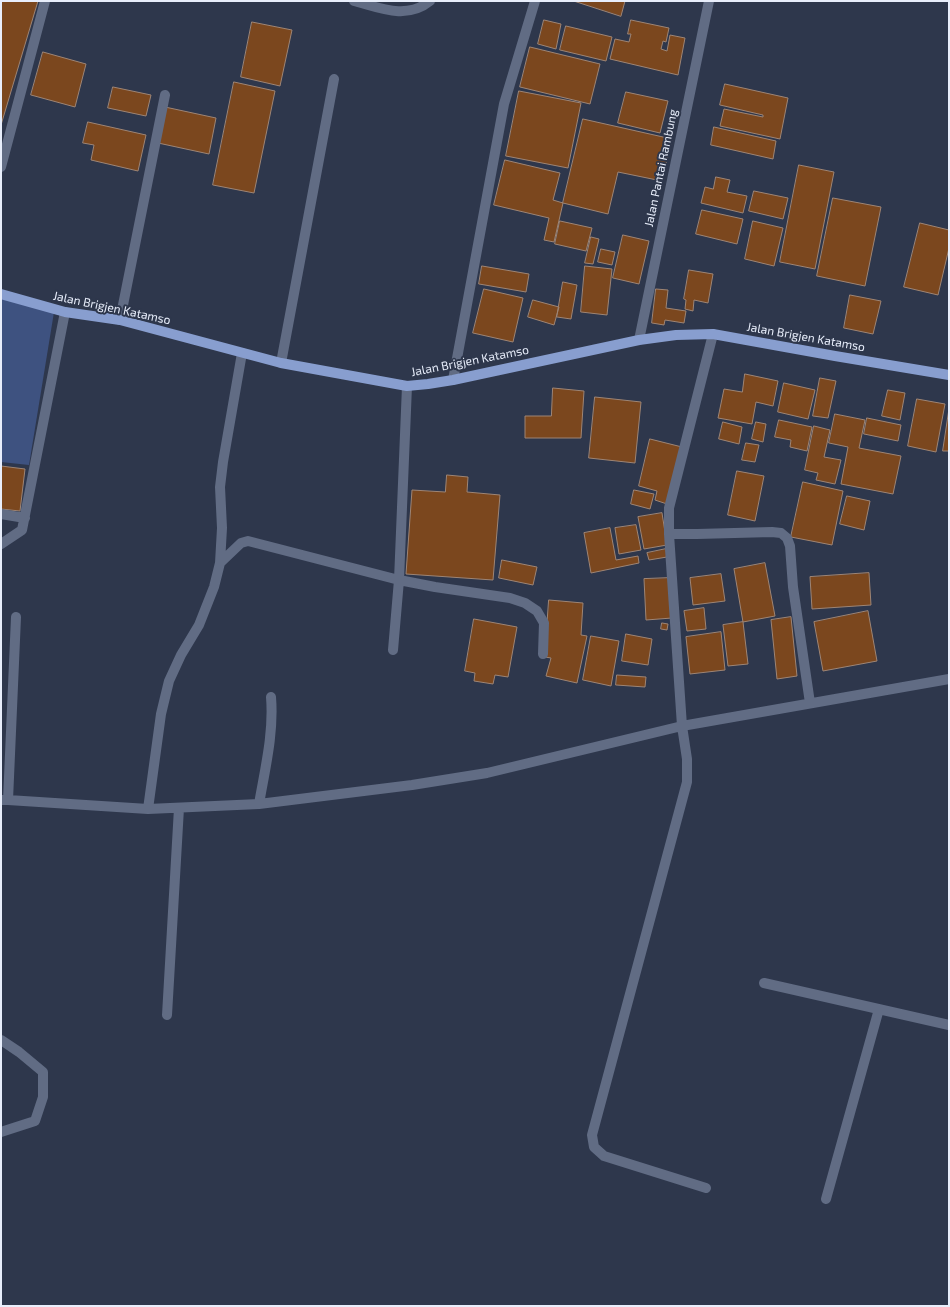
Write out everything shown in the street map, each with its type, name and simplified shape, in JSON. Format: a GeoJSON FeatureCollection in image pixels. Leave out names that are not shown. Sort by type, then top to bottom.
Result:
{"type":"FeatureCollection","features":[{"type":"Feature","properties":{"kind":"main road","name":"Jalan Brigjen Katamso"},"geometry":{"type":"LineString","coordinates":[[1,294],[65,312],[120,320],[281,363],[407,386],[453,380],[639,340],[676,335],[713,334],[949,375]]}},
{"type":"Feature","properties":{"kind":"street"},"geometry":{"type":"LineString","coordinates":[[1,167],[46,1]]}},
{"type":"Feature","properties":{"kind":"street"},"geometry":{"type":"LineString","coordinates":[[354,1],[391,11],[404,11],[421,8],[430,1]]}},
{"type":"Feature","properties":{"kind":"street"},"geometry":{"type":"LineString","coordinates":[[453,380],[504,104],[534,1]]}},
{"type":"Feature","properties":{"kind":"street","name":"Jalan Pantai Rambung"},"geometry":{"type":"LineString","coordinates":[[639,340],[709,1]]}},
{"type":"Feature","properties":{"kind":"street"},"geometry":{"type":"LineString","coordinates":[[281,363],[334,79]]}},
{"type":"Feature","properties":{"kind":"street"},"geometry":{"type":"LineString","coordinates":[[120,320],[165,95]]}},
{"type":"Feature","properties":{"kind":"street"},"geometry":{"type":"LineString","coordinates":[[1,544],[22,530],[65,312]]}},
{"type":"Feature","properties":{"kind":"street"},"geometry":{"type":"LineString","coordinates":[[706,1188],[604,1156],[594,1147],[592,1135],[687,782],[687,759],[682,726],[668,534],[669,508],[713,334]]}},
{"type":"Feature","properties":{"kind":"street"},"geometry":{"type":"LineString","coordinates":[[148,809],[161,714],[169,681],[181,655],[199,625],[214,587],[220,563],[222,528],[220,487],[242,353]]}},
{"type":"Feature","properties":{"kind":"street"},"geometry":{"type":"LineString","coordinates":[[393,650],[399,580],[407,386]]}},
{"type":"Feature","properties":{"kind":"street"},"geometry":{"type":"LineString","coordinates":[[1,514],[25,518]]}},
{"type":"Feature","properties":{"kind":"street"},"geometry":{"type":"LineString","coordinates":[[668,534],[772,532],[781,533],[788,538],[793,586],[810,703]]}},
{"type":"Feature","properties":{"kind":"street"},"geometry":{"type":"LineString","coordinates":[[220,563],[241,543],[248,542],[399,580],[510,598],[525,603],[537,611],[544,622],[543,654]]}},
{"type":"Feature","properties":{"kind":"street"},"geometry":{"type":"LineString","coordinates":[[16,617],[5,800],[148,809],[179,808],[259,804],[412,785],[487,773],[682,726],[949,679]]}},
{"type":"Feature","properties":{"kind":"street"},"geometry":{"type":"LineString","coordinates":[[259,804],[271,734],[271,697]]}},
{"type":"Feature","properties":{"kind":"street"},"geometry":{"type":"LineString","coordinates":[[167,1015],[179,808]]}},
{"type":"Feature","properties":{"kind":"street"},"geometry":{"type":"LineString","coordinates":[[764,983],[949,1025]]}},
{"type":"Feature","properties":{"kind":"street"},"geometry":{"type":"LineString","coordinates":[[826,1198],[878,1009]]}},
{"type":"Feature","properties":{"kind":"street"},"geometry":{"type":"LineString","coordinates":[[1,1040],[19,1052],[43,1072],[43,1097],[35,1120],[1,1132]]}},
{"type":"Feature","properties":{"kind":"shaded area"},"geometry":{"type":"Polygon","coordinates":[[[1,296],[55,306],[29,465],[1,462],[1,296]]]}},
{"type":"Feature","properties":{"kind":"building"},"geometry":{"type":"Polygon","coordinates":[[[1,1],[38,1],[1,125],[1,1]]]}},
{"type":"Feature","properties":{"kind":"building"},"geometry":{"type":"Polygon","coordinates":[[[574,1],[625,1],[621,16],[574,1]]]}},
{"type":"Feature","properties":{"kind":"building"},"geometry":{"type":"Polygon","coordinates":[[[544,20],[561,24],[556,49],[538,44],[544,20]]]}},
{"type":"Feature","properties":{"kind":"building"},"geometry":{"type":"Polygon","coordinates":[[[631,20],[669,28],[666,42],[663,41],[661,49],[667,51],[670,35],[685,38],[678,75],[610,59],[615,39],[629,42],[631,34],[628,34],[631,20]]]}},
{"type":"Feature","properties":{"kind":"building"},"geometry":{"type":"Polygon","coordinates":[[[252,22],[292,30],[280,86],[241,77],[252,22]]]}},
{"type":"Feature","properties":{"kind":"building"},"geometry":{"type":"Polygon","coordinates":[[[566,26],[612,37],[606,61],[560,50],[566,26]]]}},
{"type":"Feature","properties":{"kind":"building"},"geometry":{"type":"Polygon","coordinates":[[[530,47],[600,64],[590,104],[520,87],[530,47]]]}},
{"type":"Feature","properties":{"kind":"building"},"geometry":{"type":"Polygon","coordinates":[[[43,52],[86,64],[75,107],[31,95],[43,52]]]}},
{"type":"Feature","properties":{"kind":"building"},"geometry":{"type":"Polygon","coordinates":[[[234,82],[275,91],[254,193],[213,185],[234,82]]]}},
{"type":"Feature","properties":{"kind":"building"},"geometry":{"type":"Polygon","coordinates":[[[725,84],[788,98],[780,139],[720,126],[724,109],[763,117],[763,115],[720,105],[725,84]]]}},
{"type":"Feature","properties":{"kind":"building"},"geometry":{"type":"Polygon","coordinates":[[[113,87],[151,95],[146,116],[108,108],[113,87]]]}},
{"type":"Feature","properties":{"kind":"building"},"geometry":{"type":"Polygon","coordinates":[[[519,91],[581,103],[568,168],[506,156],[519,91]]]}},
{"type":"Feature","properties":{"kind":"building"},"geometry":{"type":"Polygon","coordinates":[[[626,92],[668,101],[660,133],[618,123],[626,92]]]}},
{"type":"Feature","properties":{"kind":"building"},"geometry":{"type":"Polygon","coordinates":[[[165,107],[216,118],[209,154],[158,143],[165,107]]]}},
{"type":"Feature","properties":{"kind":"building"},"geometry":{"type":"Polygon","coordinates":[[[583,119],[672,139],[662,181],[618,172],[608,214],[563,203],[583,119]]]}},
{"type":"Feature","properties":{"kind":"building"},"geometry":{"type":"Polygon","coordinates":[[[88,122],[146,135],[138,171],[91,160],[94,145],[83,143],[88,122]]]}},
{"type":"Feature","properties":{"kind":"building"},"geometry":{"type":"Polygon","coordinates":[[[714,127],[776,141],[773,159],[711,145],[714,127]]]}},
{"type":"Feature","properties":{"kind":"building"},"geometry":{"type":"Polygon","coordinates":[[[505,160],[560,173],[553,200],[563,203],[554,242],[544,240],[549,218],[494,205],[505,160]]]}},
{"type":"Feature","properties":{"kind":"building"},"geometry":{"type":"Polygon","coordinates":[[[799,165],[834,172],[815,269],[780,262],[799,165]]]}},
{"type":"Feature","properties":{"kind":"building"},"geometry":{"type":"Polygon","coordinates":[[[716,177],[730,180],[727,192],[747,196],[743,213],[701,203],[705,187],[713,189],[716,177]]]}},
{"type":"Feature","properties":{"kind":"building"},"geometry":{"type":"Polygon","coordinates":[[[754,191],[788,198],[783,219],[749,211],[754,191]]]}},
{"type":"Feature","properties":{"kind":"building"},"geometry":{"type":"Polygon","coordinates":[[[833,198],[881,207],[865,286],[817,276],[833,198]]]}},
{"type":"Feature","properties":{"kind":"building"},"geometry":{"type":"Polygon","coordinates":[[[702,210],[743,219],[737,244],[696,234],[702,210]]]}},
{"type":"Feature","properties":{"kind":"building"},"geometry":{"type":"Polygon","coordinates":[[[560,221],[592,228],[586,251],[555,244],[560,221]]]}},
{"type":"Feature","properties":{"kind":"building"},"geometry":{"type":"Polygon","coordinates":[[[753,221],[783,228],[774,266],[745,259],[753,221]]]}},
{"type":"Feature","properties":{"kind":"building"},"geometry":{"type":"Polygon","coordinates":[[[920,223],[949,230],[949,248],[938,295],[904,287],[920,223]]]}},
{"type":"Feature","properties":{"kind":"building"},"geometry":{"type":"Polygon","coordinates":[[[623,235],[649,241],[639,284],[613,278],[623,235]]]}},
{"type":"Feature","properties":{"kind":"building"},"geometry":{"type":"Polygon","coordinates":[[[591,237],[599,239],[593,264],[585,263],[591,237]]]}},
{"type":"Feature","properties":{"kind":"building"},"geometry":{"type":"Polygon","coordinates":[[[601,249],[615,252],[612,265],[598,262],[601,249]]]}},
{"type":"Feature","properties":{"kind":"building"},"geometry":{"type":"Polygon","coordinates":[[[482,266],[529,274],[526,292],[479,284],[482,266]]]}},
{"type":"Feature","properties":{"kind":"building"},"geometry":{"type":"Polygon","coordinates":[[[585,266],[612,269],[607,315],[581,312],[585,266]]]}},
{"type":"Feature","properties":{"kind":"building"},"geometry":{"type":"Polygon","coordinates":[[[689,270],[713,274],[708,303],[694,300],[693,311],[685,309],[686,300],[684,299],[689,270]]]}},
{"type":"Feature","properties":{"kind":"building"},"geometry":{"type":"Polygon","coordinates":[[[563,282],[577,285],[571,319],[557,317],[563,282]]]}},
{"type":"Feature","properties":{"kind":"building"},"geometry":{"type":"Polygon","coordinates":[[[484,289],[523,298],[513,342],[473,333],[484,289]]]}},
{"type":"Feature","properties":{"kind":"building"},"geometry":{"type":"Polygon","coordinates":[[[656,289],[668,290],[666,308],[686,311],[684,323],[665,320],[664,325],[652,323],[656,289]]]}},
{"type":"Feature","properties":{"kind":"building"},"geometry":{"type":"Polygon","coordinates":[[[850,295],[881,301],[873,334],[844,328],[850,295]]]}},
{"type":"Feature","properties":{"kind":"building"},"geometry":{"type":"Polygon","coordinates":[[[533,300],[559,307],[554,325],[528,317],[533,300]]]}},
{"type":"Feature","properties":{"kind":"building"},"geometry":{"type":"Polygon","coordinates":[[[745,374],[778,381],[773,406],[756,402],[752,424],[718,418],[724,389],[742,392],[745,374]]]}},
{"type":"Feature","properties":{"kind":"building"},"geometry":{"type":"Polygon","coordinates":[[[820,378],[836,381],[828,418],[813,416],[820,378]]]}},
{"type":"Feature","properties":{"kind":"building"},"geometry":{"type":"Polygon","coordinates":[[[784,383],[815,390],[808,419],[778,412],[784,383]]]}},
{"type":"Feature","properties":{"kind":"building"},"geometry":{"type":"Polygon","coordinates":[[[553,388],[584,391],[581,438],[525,438],[525,416],[551,416],[553,388]]]}},
{"type":"Feature","properties":{"kind":"building"},"geometry":{"type":"Polygon","coordinates":[[[888,390],[905,393],[900,420],[882,416],[888,390]]]}},
{"type":"Feature","properties":{"kind":"building"},"geometry":{"type":"Polygon","coordinates":[[[595,397],[641,402],[635,463],[589,458],[595,397]]]}},
{"type":"Feature","properties":{"kind":"building"},"geometry":{"type":"Polygon","coordinates":[[[917,399],[945,404],[936,452],[908,446],[917,399]]]}},
{"type":"Feature","properties":{"kind":"building"},"geometry":{"type":"Polygon","coordinates":[[[949,409],[949,451],[943,451],[949,409]]]}},
{"type":"Feature","properties":{"kind":"building"},"geometry":{"type":"Polygon","coordinates":[[[835,414],[865,420],[859,448],[901,456],[893,494],[841,484],[848,447],[829,443],[835,414]]]}},
{"type":"Feature","properties":{"kind":"building"},"geometry":{"type":"Polygon","coordinates":[[[867,418],[901,425],[898,441],[864,434],[867,418]]]}},
{"type":"Feature","properties":{"kind":"building"},"geometry":{"type":"Polygon","coordinates":[[[779,420],[812,427],[807,451],[790,447],[791,440],[775,437],[779,420]]]}},
{"type":"Feature","properties":{"kind":"building"},"geometry":{"type":"Polygon","coordinates":[[[723,422],[742,427],[739,444],[719,439],[723,422]]]}},
{"type":"Feature","properties":{"kind":"building"},"geometry":{"type":"Polygon","coordinates":[[[756,422],[766,424],[763,442],[752,439],[756,422]]]}},
{"type":"Feature","properties":{"kind":"building"},"geometry":{"type":"Polygon","coordinates":[[[814,426],[830,430],[824,457],[841,460],[835,484],[816,480],[818,473],[805,470],[814,426]]]}},
{"type":"Feature","properties":{"kind":"building"},"geometry":{"type":"Polygon","coordinates":[[[650,439],[682,447],[667,504],[655,500],[657,491],[639,486],[650,439]]]}},
{"type":"Feature","properties":{"kind":"building"},"geometry":{"type":"Polygon","coordinates":[[[746,443],[759,445],[755,462],[742,460],[746,443]]]}},
{"type":"Feature","properties":{"kind":"building"},"geometry":{"type":"Polygon","coordinates":[[[1,466],[25,469],[20,511],[1,509],[1,466]]]}},
{"type":"Feature","properties":{"kind":"building"},"geometry":{"type":"Polygon","coordinates":[[[737,471],[764,476],[755,521],[728,515],[737,471]]]}},
{"type":"Feature","properties":{"kind":"building"},"geometry":{"type":"Polygon","coordinates":[[[447,475],[468,477],[467,492],[500,495],[493,580],[406,574],[412,490],[445,492],[447,475]]]}},
{"type":"Feature","properties":{"kind":"building"},"geometry":{"type":"Polygon","coordinates":[[[803,482],[843,491],[832,545],[791,537],[803,482]]]}},
{"type":"Feature","properties":{"kind":"building"},"geometry":{"type":"Polygon","coordinates":[[[634,490],[654,494],[650,509],[631,504],[634,490]]]}},
{"type":"Feature","properties":{"kind":"building"},"geometry":{"type":"Polygon","coordinates":[[[847,496],[870,501],[864,530],[840,524],[847,496]]]}},
{"type":"Feature","properties":{"kind":"building"},"geometry":{"type":"Polygon","coordinates":[[[662,513],[667,545],[644,549],[638,517],[662,513]]]}},
{"type":"Feature","properties":{"kind":"building"},"geometry":{"type":"Polygon","coordinates":[[[636,525],[641,550],[619,554],[615,528],[636,525]]]}},
{"type":"Feature","properties":{"kind":"building"},"geometry":{"type":"Polygon","coordinates":[[[610,528],[616,560],[638,556],[639,563],[591,573],[584,533],[610,528]]]}},
{"type":"Feature","properties":{"kind":"building"},"geometry":{"type":"Polygon","coordinates":[[[666,549],[667,557],[649,560],[647,553],[666,549]]]}},
{"type":"Feature","properties":{"kind":"building"},"geometry":{"type":"Polygon","coordinates":[[[502,560],[537,567],[533,585],[499,578],[502,560]]]}},
{"type":"Feature","properties":{"kind":"building"},"geometry":{"type":"Polygon","coordinates":[[[765,563],[775,616],[743,622],[734,569],[765,563]]]}},
{"type":"Feature","properties":{"kind":"building"},"geometry":{"type":"Polygon","coordinates":[[[869,573],[871,605],[812,609],[810,577],[869,573]]]}},
{"type":"Feature","properties":{"kind":"building"},"geometry":{"type":"Polygon","coordinates":[[[721,574],[725,601],[693,605],[690,578],[721,574]]]}},
{"type":"Feature","properties":{"kind":"building"},"geometry":{"type":"Polygon","coordinates":[[[670,578],[672,618],[646,620],[644,579],[670,578]]]}},
{"type":"Feature","properties":{"kind":"building"},"geometry":{"type":"Polygon","coordinates":[[[549,600],[583,603],[581,635],[587,636],[577,683],[546,676],[551,658],[545,657],[549,600]]]}},
{"type":"Feature","properties":{"kind":"building"},"geometry":{"type":"Polygon","coordinates":[[[704,608],[706,629],[687,631],[684,611],[704,608]]]}},
{"type":"Feature","properties":{"kind":"building"},"geometry":{"type":"Polygon","coordinates":[[[868,611],[877,661],[823,671],[814,622],[868,611]]]}},
{"type":"Feature","properties":{"kind":"building"},"geometry":{"type":"Polygon","coordinates":[[[791,617],[797,676],[777,679],[771,620],[791,617]]]}},
{"type":"Feature","properties":{"kind":"building"},"geometry":{"type":"Polygon","coordinates":[[[474,619],[517,627],[508,677],[495,675],[493,684],[474,681],[475,673],[465,671],[474,619]]]}},
{"type":"Feature","properties":{"kind":"building"},"geometry":{"type":"Polygon","coordinates":[[[743,622],[748,664],[728,666],[723,625],[743,622]]]}},
{"type":"Feature","properties":{"kind":"building"},"geometry":{"type":"Polygon","coordinates":[[[662,623],[668,624],[667,630],[661,629],[662,623]]]}},
{"type":"Feature","properties":{"kind":"building"},"geometry":{"type":"Polygon","coordinates":[[[721,632],[725,670],[690,674],[686,637],[721,632]]]}},
{"type":"Feature","properties":{"kind":"building"},"geometry":{"type":"Polygon","coordinates":[[[626,634],[652,639],[648,665],[622,661],[626,634]]]}},
{"type":"Feature","properties":{"kind":"building"},"geometry":{"type":"Polygon","coordinates":[[[591,636],[619,641],[611,686],[583,680],[591,636]]]}},
{"type":"Feature","properties":{"kind":"building"},"geometry":{"type":"Polygon","coordinates":[[[617,675],[646,677],[645,687],[616,685],[617,675]]]}}]}
